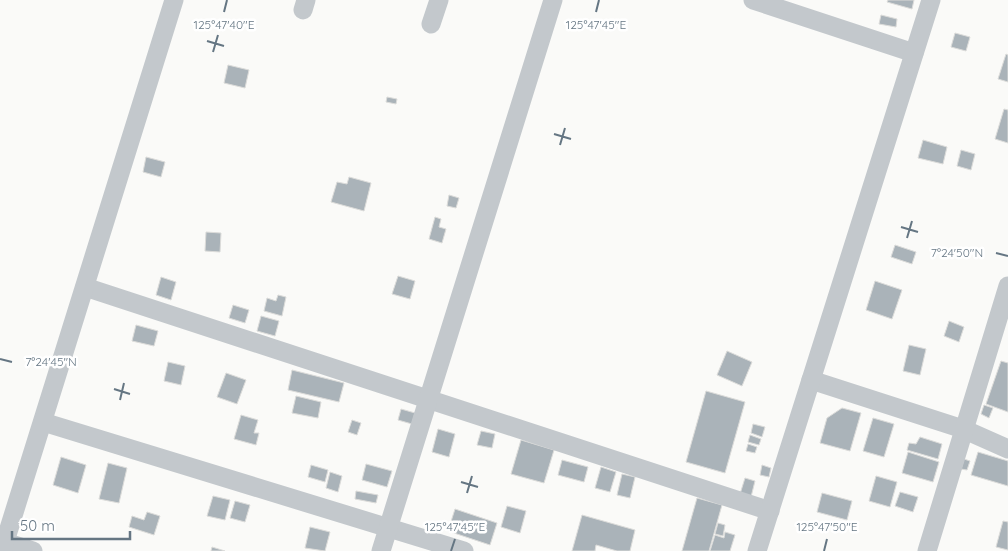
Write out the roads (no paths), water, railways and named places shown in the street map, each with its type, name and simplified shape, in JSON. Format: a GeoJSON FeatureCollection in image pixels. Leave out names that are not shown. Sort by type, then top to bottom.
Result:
{"type":"FeatureCollection","features":[{"type":"Feature","properties":{"kind":"street"},"geometry":{"type":"LineString","coordinates":[[33,551],[4,546],[174,0]]}},
{"type":"Feature","properties":{"kind":"street"},"geometry":{"type":"LineString","coordinates":[[431,24],[439,0]]}},
{"type":"Feature","properties":{"kind":"street"},"geometry":{"type":"LineString","coordinates":[[381,551],[553,0]]}},
{"type":"Feature","properties":{"kind":"street"},"geometry":{"type":"LineString","coordinates":[[753,0],[914,53]]}},
{"type":"Feature","properties":{"kind":"street"},"geometry":{"type":"LineString","coordinates":[[758,551],[931,0]]}},
{"type":"Feature","properties":{"kind":"street"},"geometry":{"type":"LineString","coordinates":[[927,551],[1008,286]]}},
{"type":"Feature","properties":{"kind":"street"},"geometry":{"type":"LineString","coordinates":[[85,287],[770,511]]}},
{"type":"Feature","properties":{"kind":"street"},"geometry":{"type":"LineString","coordinates":[[811,380],[963,429],[1008,449]]}},
{"type":"Feature","properties":{"kind":"street"},"geometry":{"type":"LineString","coordinates":[[43,422],[464,551]]}}]}
